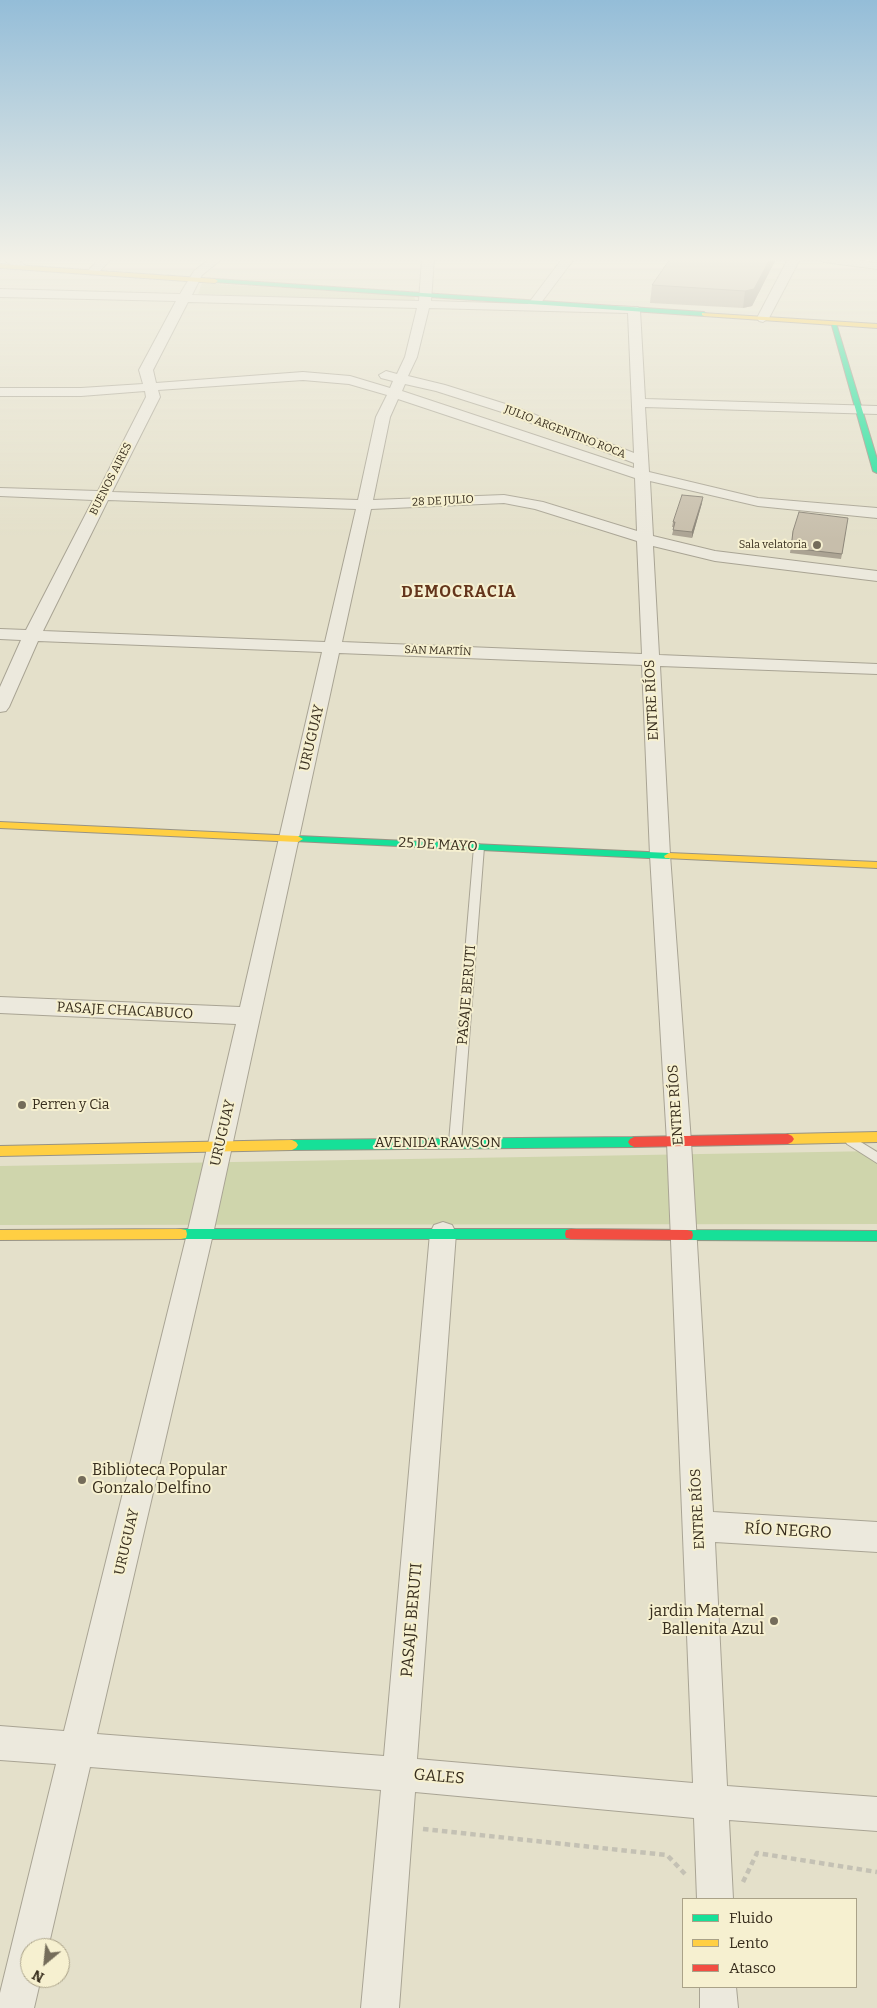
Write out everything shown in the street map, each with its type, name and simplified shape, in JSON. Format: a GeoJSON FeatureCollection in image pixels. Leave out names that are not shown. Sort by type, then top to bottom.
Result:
{"type":"FeatureCollection","features":[{"type":"Feature","properties":{"kind":"street","name":"BUENOS AIRES"},"geometry":{"type":"LineString","coordinates":[[0,707],[32,635],[153,397],[146,370],[155,353]]}},
{"type":"Feature","properties":{"kind":"street","name":"URUGUAY"},"geometry":{"type":"LineString","coordinates":[[15,2008],[200,1234],[290,838],[382,417],[412,353]]}},
{"type":"Feature","properties":{"kind":"street","name":"ENTRE RÍOS"},"geometry":{"type":"LineString","coordinates":[[636,353],[660,855],[679,1142],[699,1526],[715,1898]]}},
{"type":"Feature","properties":{"kind":"street"},"geometry":{"type":"LineString","coordinates":[[842,353],[877,471]]}},
{"type":"Feature","properties":{"kind":"street","name":"JULIO ARGENTINO ROCA"},"geometry":{"type":"LineString","coordinates":[[0,392],[56,393],[314,366],[359,371],[401,378],[510,410],[641,468]]}},
{"type":"Feature","properties":{"kind":"street","name":"JULIO ARGENTINO ROCA"},"geometry":{"type":"LineString","coordinates":[[0,381],[149,384],[316,376],[350,380],[758,502],[877,513]]}},
{"type":"Feature","properties":{"kind":"street"},"geometry":{"type":"LineString","coordinates":[[638,403],[877,410]]}},
{"type":"Feature","properties":{"kind":"street","name":"28 DE JULIO"},"geometry":{"type":"LineString","coordinates":[[0,492],[364,505],[490,499],[519,501],[538,504],[645,540],[715,556],[877,576]]}},
{"type":"Feature","properties":{"kind":"street","name":"SAN MARTÍN"},"geometry":{"type":"LineString","coordinates":[[0,634],[877,669]]}},
{"type":"Feature","properties":{"kind":"street","name":"25 DE MAYO"},"geometry":{"type":"LineString","coordinates":[[0,825],[877,865]]}},
{"type":"Feature","properties":{"kind":"street","name":"PASAJE CHACABUCO"},"geometry":{"type":"LineString","coordinates":[[0,1005],[249,1016]]}},
{"type":"Feature","properties":{"kind":"street","name":"AVENIDA RAWSON"},"geometry":{"type":"LineString","coordinates":[[0,1151],[220,1145],[679,1142],[877,1137]]}},
{"type":"Feature","properties":{"kind":"street"},"geometry":{"type":"LineString","coordinates":[[0,1234],[443,1233],[877,1236]]}},
{"type":"Feature","properties":{"kind":"street","name":"PASAJE BERUTI"},"geometry":{"type":"LineString","coordinates":[[380,2008],[443,1233]]}},
{"type":"Feature","properties":{"kind":"street","name":"RÍO NEGRO"},"geometry":{"type":"LineString","coordinates":[[699,1526],[877,1537]]}},
{"type":"Feature","properties":{"kind":"street","name":"GALES"},"geometry":{"type":"LineString","coordinates":[[0,1743],[877,1814]]}},
{"type":"Feature","properties":{"kind":"street"},"geometry":{"type":"LineString","coordinates":[[718,1988],[719,2008]]}},
{"type":"Feature","properties":{"kind":"lane","name":"PASAJE BERUTI"},"geometry":{"type":"LineString","coordinates":[[455,1142],[479,847]]}},
{"type":"Feature","properties":{"kind":"lane"},"geometry":{"type":"LineString","coordinates":[[845,1137],[877,1158]]}},
{"type":"Feature","properties":{"kind":"path"},"geometry":{"type":"LineString","coordinates":[[418,1835],[422,1829],[667,1855],[691,1880]]}},
{"type":"Feature","properties":{"kind":"path"},"geometry":{"type":"LineString","coordinates":[[740,1889],[757,1852],[877,1872]]}},
{"type":"Feature","properties":{"kind":"green space"},"geometry":{"type":"Polygon","coordinates":[[[877,1151],[877,1224],[0,1225],[0,1166],[877,1151]]]}},
{"type":"Feature","properties":{"kind":"building"},"geometry":{"type":"Polygon","coordinates":[[[682,495],[703,497],[692,532],[673,530],[675,522],[673,522],[682,495]]]}},
{"type":"Feature","properties":{"kind":"building","name":"Sala velatoria"},"geometry":{"type":"Polygon","coordinates":[[[799,512],[848,518],[842,554],[791,548],[793,531],[799,512]]]}},
{"type":"Feature","properties":{"kind":"traffic: fast"},"geometry":{"type":"LineString","coordinates":[[842,353],[877,471]]}},
{"type":"Feature","properties":{"kind":"traffic: fast"},"geometry":{"type":"LineString","coordinates":[[298,839],[669,856]]}},
{"type":"Feature","properties":{"kind":"traffic: fast"},"geometry":{"type":"LineString","coordinates":[[292,1145],[634,1142]]}},
{"type":"Feature","properties":{"kind":"traffic: fast"},"geometry":{"type":"LineString","coordinates":[[181,1234],[571,1234]]}},
{"type":"Feature","properties":{"kind":"traffic: fast"},"geometry":{"type":"LineString","coordinates":[[687,1235],[877,1236]]}},
{"type":"Feature","properties":{"kind":"traffic: slow"},"geometry":{"type":"LineString","coordinates":[[0,825],[298,839]]}},
{"type":"Feature","properties":{"kind":"traffic: slow"},"geometry":{"type":"LineString","coordinates":[[669,856],[877,865]]}},
{"type":"Feature","properties":{"kind":"traffic: slow"},"geometry":{"type":"LineString","coordinates":[[788,1139],[877,1137]]}},
{"type":"Feature","properties":{"kind":"traffic: slow"},"geometry":{"type":"LineString","coordinates":[[0,1151],[292,1145]]}},
{"type":"Feature","properties":{"kind":"traffic: slow"},"geometry":{"type":"LineString","coordinates":[[0,1235],[181,1234]]}},
{"type":"Feature","properties":{"kind":"traffic: jam"},"geometry":{"type":"LineString","coordinates":[[634,1142],[788,1139]]}},
{"type":"Feature","properties":{"kind":"traffic: jam"},"geometry":{"type":"LineString","coordinates":[[571,1234],[687,1235]]}},
{"type":"Feature","properties":{"kind":"place","name":"Sala velatoria"},"geometry":{"type":"Point","coordinates":[817,545]}},
{"type":"Feature","properties":{"kind":"place","name":"Perren y Cia"},"geometry":{"type":"Point","coordinates":[22,1105]}},
{"type":"Feature","properties":{"kind":"place","name":"Biblioteca Popular Gonzalo Delfino"},"geometry":{"type":"Point","coordinates":[82,1480]}},
{"type":"Feature","properties":{"kind":"place","name":"jardin Maternal Ballenita Azul"},"geometry":{"type":"Point","coordinates":[774,1621]}},
{"type":"Feature","properties":{"kind":"district","name":"DEMOCRACIA"},"geometry":{"type":"Point","coordinates":[459,593]}}]}
